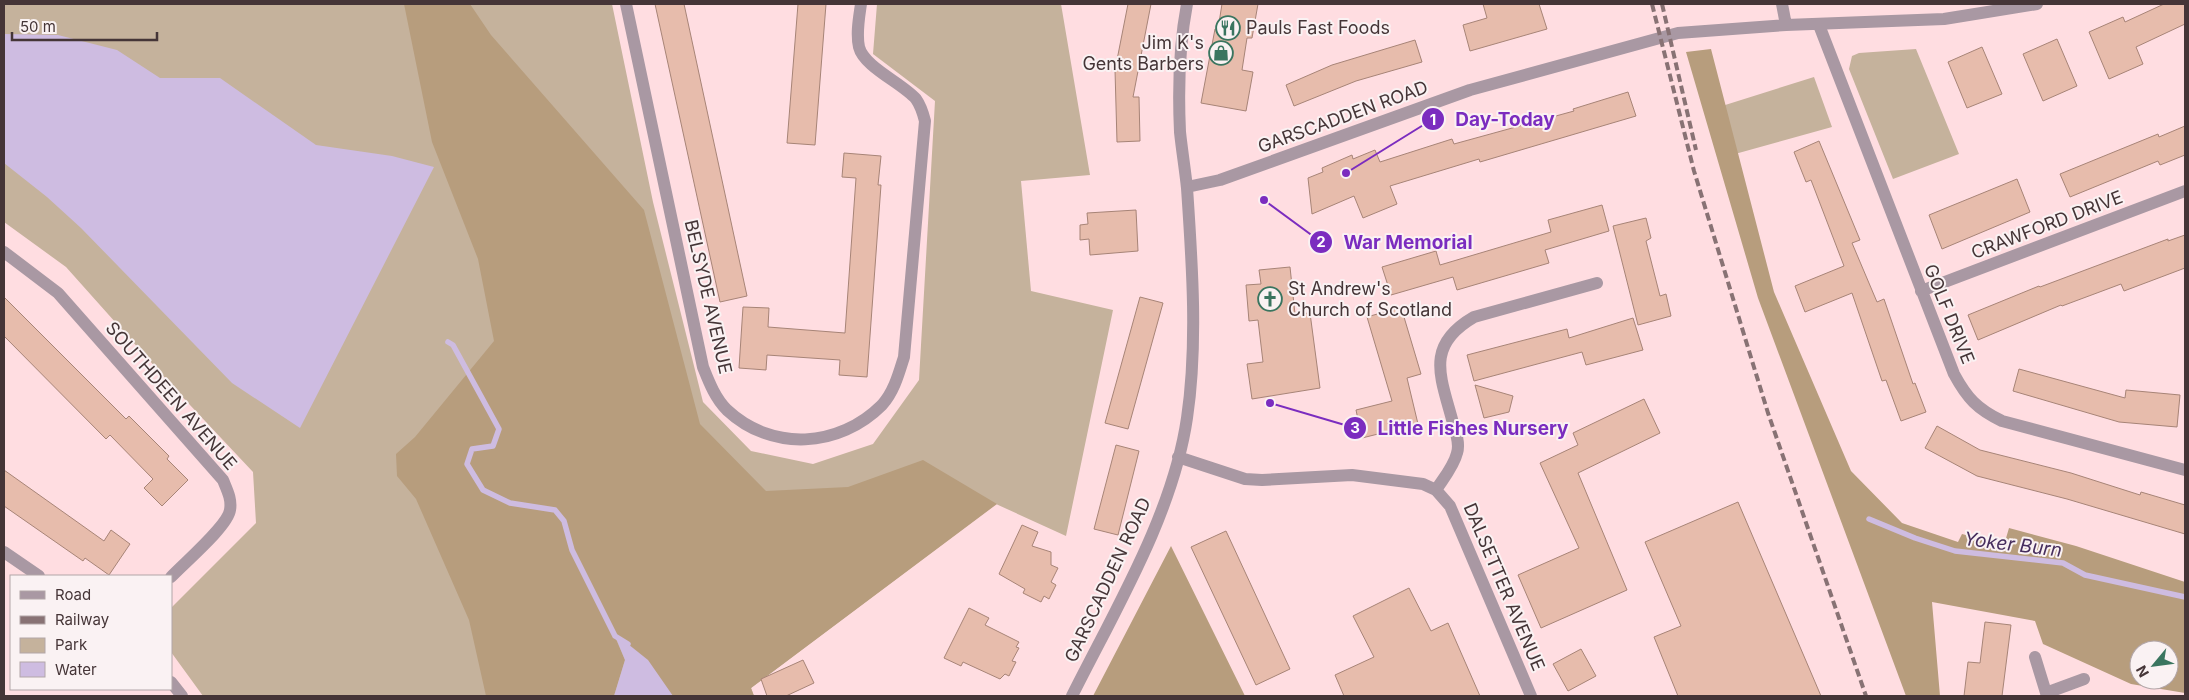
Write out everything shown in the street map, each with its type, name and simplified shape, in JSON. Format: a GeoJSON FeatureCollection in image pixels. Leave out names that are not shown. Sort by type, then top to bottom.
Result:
{"type":"FeatureCollection","features":[{"type":"Feature","properties":{"kind":"street","name":"BELSYDE AVENUE"},"geometry":{"type":"LineString","coordinates":[[626,4],[703,367],[712,389],[726,409],[745,424],[764,434],[783,439],[803,441],[834,435],[847,430],[865,419],[888,397],[896,382],[904,357],[925,121],[916,99],[871,63],[861,51],[858,36],[860,4]]}},
{"type":"Feature","properties":{"kind":"street"},"geometry":{"type":"LineString","coordinates":[[1186,4],[1178,87],[1180,133],[1186,187]]}},
{"type":"Feature","properties":{"kind":"street"},"geometry":{"type":"LineString","coordinates":[[1782,4],[1786,25]]}},
{"type":"Feature","properties":{"kind":"street","name":"GARSCADDEN ROAD"},"geometry":{"type":"LineString","coordinates":[[1072,696],[1160,519],[1187,418],[1191,374],[1192,311],[1186,187],[1220,180],[1470,90],[1678,34],[1786,25],[1944,19],[2012,6],[2037,4]]}},
{"type":"Feature","properties":{"kind":"street","name":"GOLF DRIVE"},"geometry":{"type":"LineString","coordinates":[[1818,25],[1921,291],[1954,374],[1963,391],[1984,412],[2002,421],[2185,470]]}},
{"type":"Feature","properties":{"kind":"street","name":"CRAWFORD DRIVE"},"geometry":{"type":"LineString","coordinates":[[1921,291],[2185,190]]}},
{"type":"Feature","properties":{"kind":"street","name":"SOUTHDEEN AVENUE"},"geometry":{"type":"LineString","coordinates":[[4,252],[58,294],[223,480],[230,495],[230,511],[222,526],[172,576]]}},
{"type":"Feature","properties":{"kind":"street"},"geometry":{"type":"LineString","coordinates":[[1178,457],[1245,479],[1262,480],[1352,475],[1405,480],[1423,484],[1436,490],[1458,453],[1456,435],[1440,374],[1440,357],[1448,338],[1461,325],[1474,317],[1597,282]]}},
{"type":"Feature","properties":{"kind":"street","name":"DALSETTER AVENUE"},"geometry":{"type":"LineString","coordinates":[[1436,490],[1450,506],[1532,696]]}},
{"type":"Feature","properties":{"kind":"street"},"geometry":{"type":"LineString","coordinates":[[4,552],[38,575]]}},
{"type":"Feature","properties":{"kind":"street"},"geometry":{"type":"LineString","coordinates":[[2035,657],[2047,694],[2084,679]]}},
{"type":"Feature","properties":{"kind":"street"},"geometry":{"type":"LineString","coordinates":[[172,683],[182,696]]}},
{"type":"Feature","properties":{"kind":"green space"},"geometry":{"type":"Polygon","coordinates":[[[4,4],[612,4],[653,202],[703,402],[751,451],[813,464],[873,444],[919,380],[935,101],[873,54],[877,4],[1061,4],[1090,175],[1021,181],[1031,291],[1113,310],[1066,536],[996,504],[751,688],[754,696],[203,696],[172,653],[172,607],[256,523],[253,472],[174,388],[66,267],[4,222],[4,4]]]}},
{"type":"Feature","properties":{"kind":"green space"},"geometry":{"type":"Polygon","coordinates":[[[1916,49],[1959,154],[1893,179],[1849,69],[1852,56],[1859,53],[1916,49]]]}},
{"type":"Feature","properties":{"kind":"green space"},"geometry":{"type":"Polygon","coordinates":[[[1814,77],[1832,127],[1735,154],[1722,106],[1814,77]]]}},
{"type":"Feature","properties":{"kind":"shaded area"},"geometry":{"type":"Polygon","coordinates":[[[404,4],[470,4],[491,35],[644,210],[700,424],[766,491],[848,487],[923,460],[997,504],[751,688],[754,696],[673,696],[615,637],[625,660],[614,696],[486,696],[469,620],[416,499],[397,476],[396,454],[415,437],[494,341],[478,259],[432,142],[404,4]]]}},
{"type":"Feature","properties":{"kind":"shaded area"},"geometry":{"type":"Polygon","coordinates":[[[1711,49],[1774,292],[1851,471],[1902,523],[1958,542],[1962,534],[2004,545],[2009,528],[2076,546],[2185,582],[2185,693],[2167,690],[2179,690],[2179,640],[2129,640],[2129,683],[2043,644],[2035,621],[1932,602],[1940,696],[1906,696],[1758,298],[1686,52],[1711,49]]]}},
{"type":"Feature","properties":{"kind":"shaded area"},"geometry":{"type":"Polygon","coordinates":[[[1171,546],[1245,696],[1093,696],[1171,546]]]}},
{"type":"Feature","properties":{"kind":"water"},"geometry":{"type":"Polygon","coordinates":[[[4,34],[58,35],[117,50],[160,78],[220,78],[316,145],[392,156],[434,167],[300,428],[232,383],[81,228],[47,197],[4,163],[4,34]]]}},
{"type":"Feature","properties":{"kind":"water"},"geometry":{"type":"Polygon","coordinates":[[[615,636],[648,660],[673,696],[614,696],[625,660],[615,636]]]}},
{"type":"Feature","properties":{"kind":"building"},"geometry":{"type":"Polygon","coordinates":[[[655,4],[684,4],[747,296],[720,302],[655,4]]]}},
{"type":"Feature","properties":{"kind":"building"},"geometry":{"type":"Polygon","coordinates":[[[798,4],[826,4],[815,145],[787,143],[798,4]]]}},
{"type":"Feature","properties":{"kind":"building"},"geometry":{"type":"Polygon","coordinates":[[[1128,4],[1151,4],[1133,97],[1139,97],[1140,141],[1117,142],[1115,70],[1128,4]]]}},
{"type":"Feature","properties":{"kind":"building"},"geometry":{"type":"Polygon","coordinates":[[[1222,4],[1258,4],[1252,38],[1247,38],[1242,70],[1253,72],[1246,111],[1201,103],[1215,29],[1218,29],[1222,4]]]}},
{"type":"Feature","properties":{"kind":"building"},"geometry":{"type":"Polygon","coordinates":[[[1483,4],[1539,4],[1547,29],[1470,51],[1463,25],[1487,18],[1483,4]]]}},
{"type":"Feature","properties":{"kind":"building"},"geometry":{"type":"Polygon","coordinates":[[[2164,4],[2185,4],[2185,24],[2136,47],[2143,64],[2109,79],[2089,32],[2123,17],[2125,22],[2164,4]]]}},
{"type":"Feature","properties":{"kind":"building"},"geometry":{"type":"Polygon","coordinates":[[[2057,39],[2077,86],[2043,101],[2023,54],[2057,39]]]}},
{"type":"Feature","properties":{"kind":"building"},"geometry":{"type":"Polygon","coordinates":[[[1415,40],[1422,62],[1356,81],[1294,106],[1286,85],[1332,65],[1415,40]]]}},
{"type":"Feature","properties":{"kind":"building"},"geometry":{"type":"Polygon","coordinates":[[[1982,47],[2002,94],[1967,108],[1948,62],[1982,47]]]}},
{"type":"Feature","properties":{"kind":"building"},"geometry":{"type":"Polygon","coordinates":[[[1628,92],[1636,116],[1480,162],[1479,159],[1390,186],[1397,204],[1363,218],[1354,196],[1312,214],[1308,178],[1323,172],[1322,168],[1352,155],[1353,159],[1375,150],[1380,162],[1452,139],[1454,144],[1574,111],[1573,109],[1628,92]]]}},
{"type":"Feature","properties":{"kind":"building"},"geometry":{"type":"Polygon","coordinates":[[[2185,126],[2185,155],[2160,165],[2158,161],[2070,197],[2060,174],[2158,134],[2159,137],[2185,126]]]}},
{"type":"Feature","properties":{"kind":"building"},"geometry":{"type":"Polygon","coordinates":[[[1819,141],[1860,240],[1852,243],[1877,302],[1884,299],[1913,384],[1915,383],[1926,412],[1901,421],[1886,380],[1882,381],[1852,293],[1805,312],[1795,286],[1844,266],[1811,180],[1806,182],[1794,152],[1819,141]]]}},
{"type":"Feature","properties":{"kind":"building"},"geometry":{"type":"Polygon","coordinates":[[[844,153],[881,156],[878,185],[881,185],[867,377],[839,375],[840,360],[767,355],[766,370],[739,368],[743,307],[769,308],[768,327],[845,333],[856,178],[842,177],[844,153]]]}},
{"type":"Feature","properties":{"kind":"building"},"geometry":{"type":"Polygon","coordinates":[[[2017,179],[2030,212],[1942,249],[1929,215],[2017,179]]]}},
{"type":"Feature","properties":{"kind":"building"},"geometry":{"type":"Polygon","coordinates":[[[1602,205],[1609,231],[1545,250],[1549,263],[1457,290],[1453,277],[1391,295],[1382,267],[1436,251],[1440,265],[1551,232],[1548,220],[1602,205]]]}},
{"type":"Feature","properties":{"kind":"building"},"geometry":{"type":"Polygon","coordinates":[[[1136,210],[1138,251],[1090,255],[1089,239],[1080,240],[1080,225],[1088,224],[1087,213],[1136,210]]]}},
{"type":"Feature","properties":{"kind":"building"},"geometry":{"type":"Polygon","coordinates":[[[1646,218],[1651,238],[1646,241],[1660,296],[1666,294],[1671,316],[1638,325],[1613,226],[1646,218]]]}},
{"type":"Feature","properties":{"kind":"building"},"geometry":{"type":"Polygon","coordinates":[[[2185,235],[2185,268],[2124,291],[2121,284],[2061,305],[1978,340],[1968,315],[2039,286],[2168,239],[2168,241],[2185,235]]]}},
{"type":"Feature","properties":{"kind":"building"},"geometry":{"type":"Polygon","coordinates":[[[1290,267],[1295,314],[1310,313],[1320,388],[1252,399],[1247,364],[1263,362],[1258,320],[1249,321],[1246,285],[1261,284],[1259,270],[1290,267]]]}},
{"type":"Feature","properties":{"kind":"building"},"geometry":{"type":"Polygon","coordinates":[[[4,297],[126,419],[129,416],[169,456],[167,459],[188,480],[162,506],[144,488],[153,479],[110,435],[106,439],[4,336],[4,297]]]}},
{"type":"Feature","properties":{"kind":"building"},"geometry":{"type":"Polygon","coordinates":[[[1140,297],[1163,303],[1128,429],[1105,423],[1140,297]]]}},
{"type":"Feature","properties":{"kind":"building"},"geometry":{"type":"Polygon","coordinates":[[[1401,307],[1421,374],[1407,378],[1418,424],[1362,438],[1356,410],[1392,401],[1367,317],[1401,307]]]}},
{"type":"Feature","properties":{"kind":"building"},"geometry":{"type":"Polygon","coordinates":[[[1633,318],[1643,350],[1586,365],[1582,352],[1474,381],[1467,355],[1567,329],[1569,338],[1633,318]]]}},
{"type":"Feature","properties":{"kind":"building"},"geometry":{"type":"Polygon","coordinates":[[[2019,369],[2125,398],[2126,390],[2180,395],[2177,427],[2119,422],[2013,391],[2019,369]]]}},
{"type":"Feature","properties":{"kind":"building"},"geometry":{"type":"Polygon","coordinates":[[[1475,385],[1513,396],[1509,412],[1484,418],[1475,385]]]}},
{"type":"Feature","properties":{"kind":"building"},"geometry":{"type":"Polygon","coordinates":[[[1644,399],[1660,433],[1578,473],[1627,590],[1541,628],[1518,575],[1579,548],[1540,463],[1578,445],[1573,433],[1644,399]]]}},
{"type":"Feature","properties":{"kind":"building"},"geometry":{"type":"Polygon","coordinates":[[[1937,426],[1980,450],[2071,473],[2140,495],[2141,492],[2185,505],[2185,534],[2067,499],[1977,476],[1925,448],[1937,426]]]}},
{"type":"Feature","properties":{"kind":"building"},"geometry":{"type":"Polygon","coordinates":[[[1116,445],[1139,451],[1118,535],[1094,529],[1116,445]]]}},
{"type":"Feature","properties":{"kind":"building"},"geometry":{"type":"Polygon","coordinates":[[[4,470],[104,541],[111,530],[130,544],[109,575],[85,558],[83,561],[4,506],[4,470]]]}},
{"type":"Feature","properties":{"kind":"building"},"geometry":{"type":"Polygon","coordinates":[[[1738,502],[1821,696],[1678,696],[1654,637],[1681,626],[1645,542],[1738,502]]]}},
{"type":"Feature","properties":{"kind":"building"},"geometry":{"type":"Polygon","coordinates":[[[1022,525],[1038,532],[1032,546],[1051,552],[1051,565],[1058,568],[1051,582],[1056,585],[1049,599],[1044,596],[1041,602],[1023,593],[1025,589],[999,574],[1022,525]]]}},
{"type":"Feature","properties":{"kind":"building"},"geometry":{"type":"Polygon","coordinates":[[[1226,531],[1290,669],[1256,685],[1191,547],[1226,531]]]}},
{"type":"Feature","properties":{"kind":"building"},"geometry":{"type":"Polygon","coordinates":[[[1409,588],[1431,631],[1448,623],[1480,696],[1344,696],[1335,675],[1374,657],[1353,616],[1409,588]]]}},
{"type":"Feature","properties":{"kind":"building"},"geometry":{"type":"Polygon","coordinates":[[[969,608],[989,618],[985,625],[1019,642],[1016,647],[1019,648],[1012,661],[1016,662],[1009,676],[1005,674],[1000,679],[963,662],[961,666],[944,658],[969,608]]]}},
{"type":"Feature","properties":{"kind":"building"},"geometry":{"type":"Polygon","coordinates":[[[1985,622],[2011,625],[2002,696],[1964,696],[1968,662],[1980,663],[1985,622]]]}},
{"type":"Feature","properties":{"kind":"building"},"geometry":{"type":"Polygon","coordinates":[[[1581,649],[1596,676],[1568,691],[1553,664],[1581,649]]]}},
{"type":"Feature","properties":{"kind":"building"},"geometry":{"type":"Polygon","coordinates":[[[803,660],[814,683],[786,696],[767,696],[761,679],[803,660]]]}},
{"type":"Feature","properties":{"kind":"waterway"},"geometry":{"type":"LineString","coordinates":[[448,342],[453,345],[499,429],[493,446],[472,449],[467,464],[483,490],[510,503],[555,510],[564,521],[572,550],[615,636],[628,644]]}},
{"type":"Feature","properties":{"kind":"waterway","name":"Yoker Burn"},"geometry":{"type":"LineString","coordinates":[[1869,519],[1915,538],[1955,551],[2063,563],[2085,575],[2185,597]]}},
{"type":"Feature","properties":{"kind":"railway"},"geometry":{"type":"LineString","coordinates":[[1652,4],[1694,171],[1768,413],[1866,696]]}},
{"type":"Feature","properties":{"kind":"railway"},"geometry":{"type":"LineString","coordinates":[[1662,4],[1696,150]]}},
{"type":"Feature","properties":{"kind":"place","name":"Pauls Fast Foods"},"geometry":{"type":"Point","coordinates":[1228,28]}},
{"type":"Feature","properties":{"kind":"place","name":"Jim K's Gents Barbers"},"geometry":{"type":"Point","coordinates":[1221,53]}},
{"type":"Feature","properties":{"kind":"place","name":"Day-Today"},"geometry":{"type":"Point","coordinates":[1346,173]}},
{"type":"Feature","properties":{"kind":"place","name":"War Memorial"},"geometry":{"type":"Point","coordinates":[1264,200]}},
{"type":"Feature","properties":{"kind":"place","name":"St Andrew's Church of Scotland"},"geometry":{"type":"Point","coordinates":[1270,299]}},
{"type":"Feature","properties":{"kind":"place","name":"Little Fishes Nursery"},"geometry":{"type":"Point","coordinates":[1270,403]}}]}
